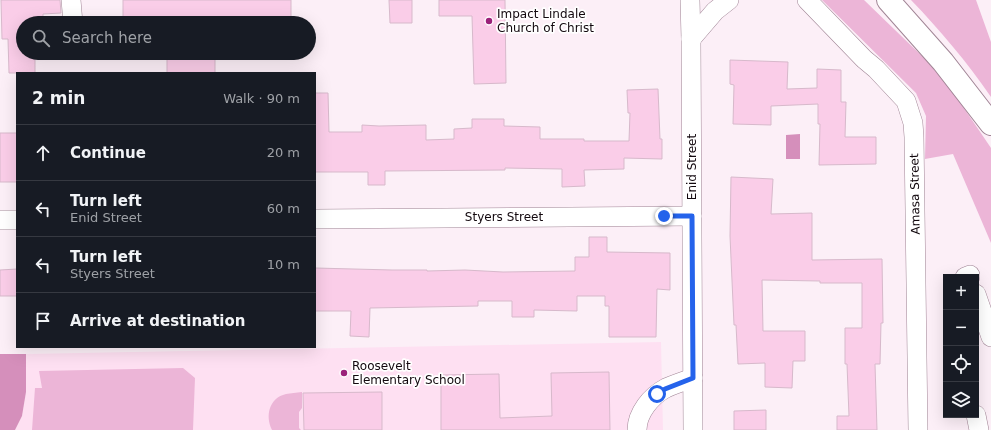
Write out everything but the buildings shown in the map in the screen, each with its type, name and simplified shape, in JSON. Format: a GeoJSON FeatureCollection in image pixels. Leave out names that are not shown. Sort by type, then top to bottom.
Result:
{"type":"FeatureCollection","features":[{"type":"Feature","properties":{"kind":"highway"},"geometry":{"type":"LineString","coordinates":[[888,0],[943,62],[991,124]]}},
{"type":"Feature","properties":{"kind":"street"},"geometry":{"type":"LineString","coordinates":[[71,0],[72,16]]}},
{"type":"Feature","properties":{"kind":"street","name":"Enid Street"},"geometry":{"type":"LineString","coordinates":[[690,0],[693,430]]}},
{"type":"Feature","properties":{"kind":"street"},"geometry":{"type":"LineString","coordinates":[[691,39],[715,12],[729,0]]}},
{"type":"Feature","properties":{"kind":"street","name":"Amasa Street"},"geometry":{"type":"LineString","coordinates":[[807,0],[864,59],[876,69],[906,102],[913,123],[918,430]]}},
{"type":"Feature","properties":{"kind":"street","name":"Styers Street"},"geometry":{"type":"LineString","coordinates":[[316,219],[692,216]]}},
{"type":"Feature","properties":{"kind":"street"},"geometry":{"type":"LineString","coordinates":[[0,220],[16,220]]}},
{"type":"Feature","properties":{"kind":"street"},"geometry":{"type":"LineString","coordinates":[[979,303],[991,337]]}},
{"type":"Feature","properties":{"kind":"street"},"geometry":{"type":"LineString","coordinates":[[637,430],[641,411],[657,394],[665,389],[693,378]]}},
{"type":"Feature","properties":{"kind":"street"},"geometry":{"type":"LineString","coordinates":[[977,418],[979,430]]}},
{"type":"Feature","properties":{"kind":"shaded area"},"geometry":{"type":"Polygon","coordinates":[[[822,0],[864,0],[925,59],[951,89],[991,148],[991,243],[953,154],[925,159],[926,116],[916,93],[822,0]]]}},
{"type":"Feature","properties":{"kind":"shaded area"},"geometry":{"type":"Polygon","coordinates":[[[911,0],[976,0],[991,42],[991,97],[953,47],[911,0]]]}},
{"type":"Feature","properties":{"kind":"shaded area"},"geometry":{"type":"Polygon","coordinates":[[[800,134],[800,159],[786,159],[786,135],[800,134]]]}},
{"type":"Feature","properties":{"kind":"shaded area","name":"Roosevelt Elementary School"},"geometry":{"type":"Polygon","coordinates":[[[661,342],[663,430],[15,430],[22,416],[26,392],[26,354],[661,342]]]}},
{"type":"Feature","properties":{"kind":"shaded area"},"geometry":{"type":"Polygon","coordinates":[[[0,354],[26,354],[26,392],[22,416],[15,430],[0,430],[0,354]]]}},
{"type":"Feature","properties":{"kind":"shaded area"},"geometry":{"type":"Polygon","coordinates":[[[183,368],[195,378],[193,430],[32,430],[35,388],[42,388],[39,371],[183,368]]]}},
{"type":"Feature","properties":{"kind":"shaded area"},"geometry":{"type":"Polygon","coordinates":[[[302,392],[302,408],[299,412],[299,428],[301,430],[272,430],[269,414],[272,403],[280,396],[302,392]]]}},
{"type":"Feature","properties":{"kind":"place","name":"Impact Lindale Church of Christ"},"geometry":{"type":"Point","coordinates":[489,21]}},
{"type":"Feature","properties":{"kind":"place","name":"Roosevelt Elementary School"},"geometry":{"type":"Point","coordinates":[344,373]}},
{"type":"Feature","properties":{"kind":"route"},"geometry":{"type":"LineString","coordinates":[[657,394],[665,389],[693,378],[692,216],[664,216]]}}]}
